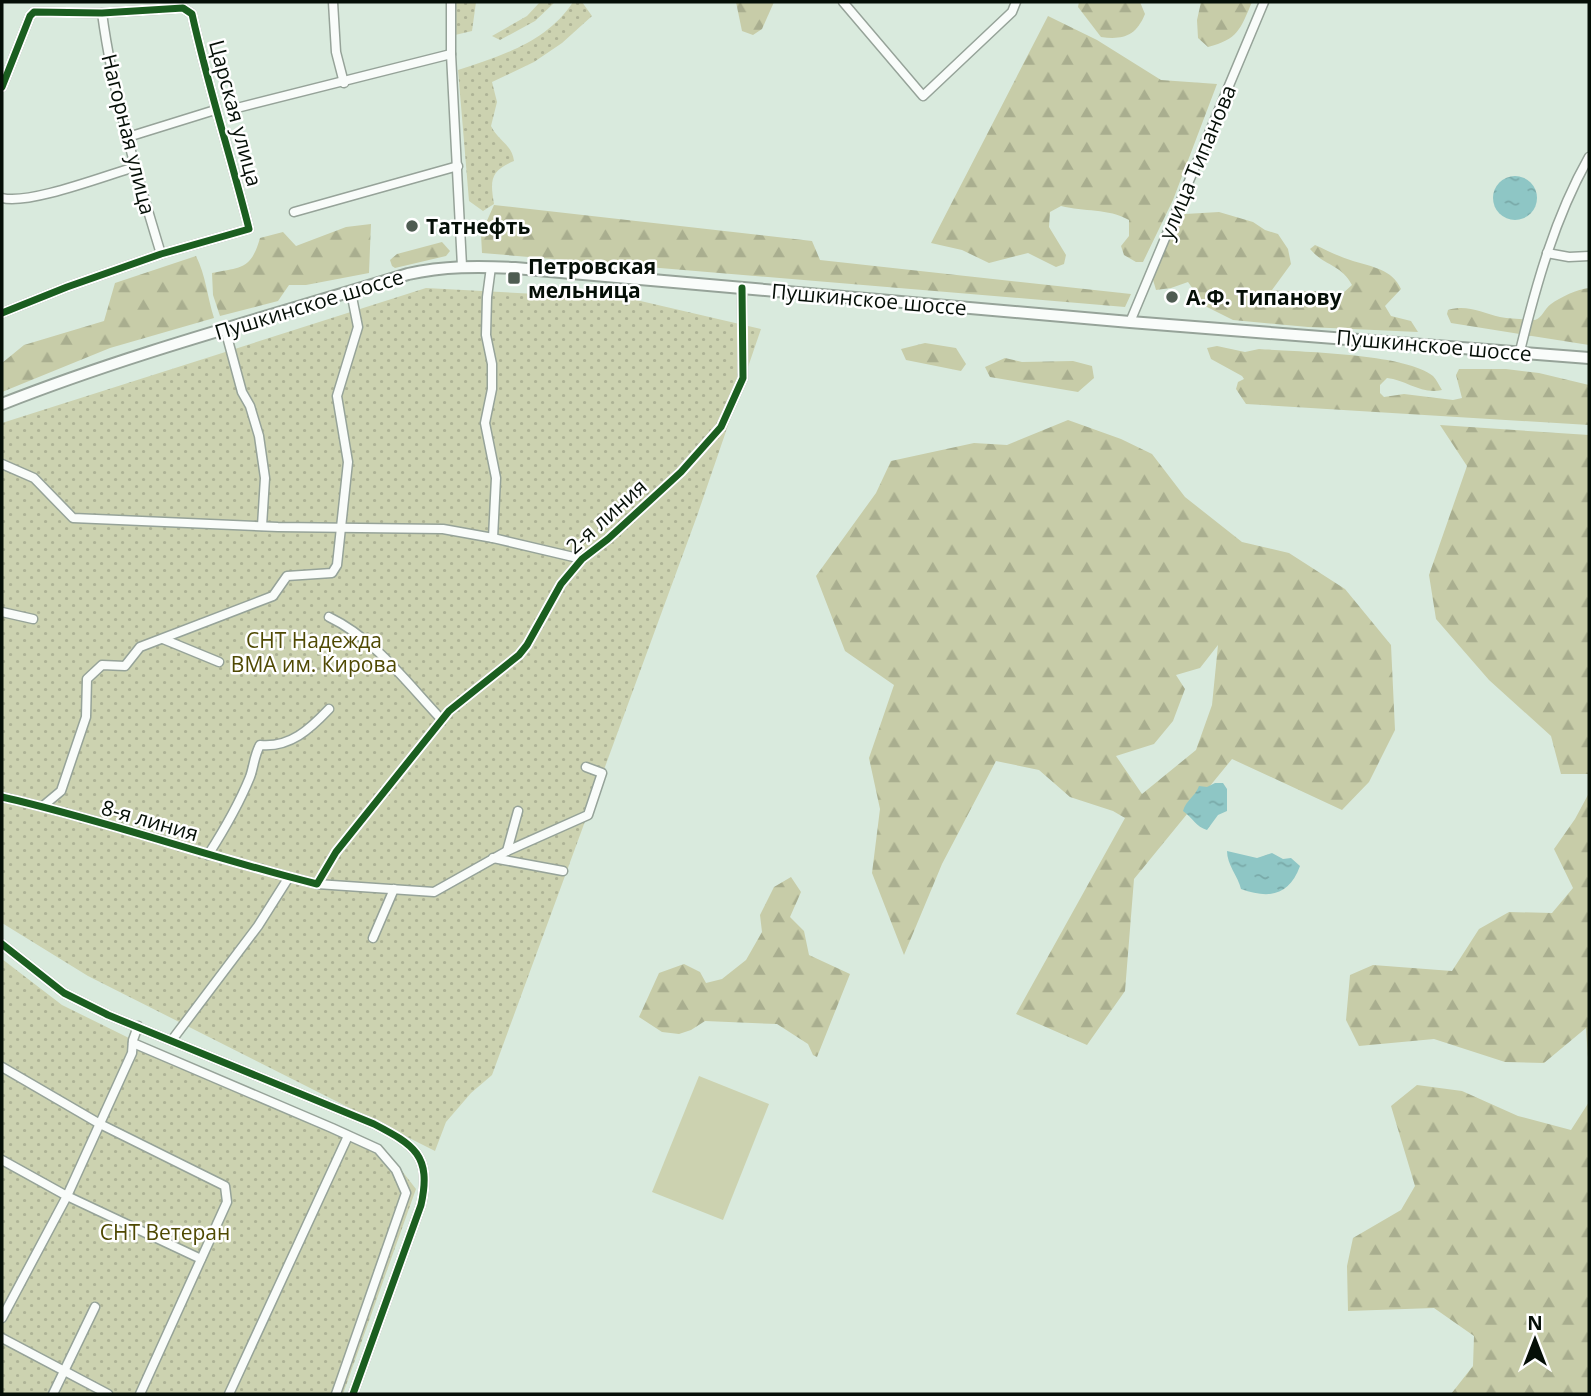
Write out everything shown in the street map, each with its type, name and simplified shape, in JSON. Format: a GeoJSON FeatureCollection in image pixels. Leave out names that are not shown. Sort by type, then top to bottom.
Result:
{"type":"FeatureCollection","features":[{"type":"Feature","properties":{"kind":"main road","name":"Пушкинское шоссе"},"geometry":{"type":"LineString","coordinates":[[2,404],[78,375],[408,274],[462,266],[1589,358]]}},
{"type":"Feature","properties":{"kind":"street"},"geometry":{"type":"LineString","coordinates":[[333,2],[336,52],[344,83]]}},
{"type":"Feature","properties":{"kind":"street"},"geometry":{"type":"LineString","coordinates":[[451,2],[451,54],[462,266]]}},
{"type":"Feature","properties":{"kind":"street"},"geometry":{"type":"LineString","coordinates":[[842,2],[923,96],[1013,12],[1016,2]]}},
{"type":"Feature","properties":{"kind":"street","name":"улица Типанова"},"geometry":{"type":"LineString","coordinates":[[1130,322],[1264,2]]}},
{"type":"Feature","properties":{"kind":"street","name":"Царская улица"},"geometry":{"type":"LineString","coordinates":[[102,13],[183,8],[188,10],[249,229],[161,254]]}},
{"type":"Feature","properties":{"kind":"street"},"geometry":{"type":"LineString","coordinates":[[2,87],[30,16],[34,12],[102,13]]}},
{"type":"Feature","properties":{"kind":"street","name":"Нагорная улица"},"geometry":{"type":"LineString","coordinates":[[102,13],[109,62],[135,167],[161,254]]}},
{"type":"Feature","properties":{"kind":"street"},"geometry":{"type":"LineString","coordinates":[[233,109],[451,54]]}},
{"type":"Feature","properties":{"kind":"street"},"geometry":{"type":"LineString","coordinates":[[128,137],[215,110]]}},
{"type":"Feature","properties":{"kind":"street"},"geometry":{"type":"LineString","coordinates":[[1520,351],[1547,253],[1589,157]]}},
{"type":"Feature","properties":{"kind":"street"},"geometry":{"type":"LineString","coordinates":[[294,212],[458,166]]}},
{"type":"Feature","properties":{"kind":"street"},"geometry":{"type":"LineString","coordinates":[[2,198],[30,198],[135,167]]}},
{"type":"Feature","properties":{"kind":"street"},"geometry":{"type":"LineString","coordinates":[[1547,253],[1569,257],[1589,256]]}},
{"type":"Feature","properties":{"kind":"street"},"geometry":{"type":"LineString","coordinates":[[2,313],[161,254]]}},
{"type":"Feature","properties":{"kind":"street"},"geometry":{"type":"LineString","coordinates":[[491,267],[486,335],[492,364],[492,389],[485,423],[495,478],[493,538]]}},
{"type":"Feature","properties":{"kind":"street","name":"2-я линия"},"geometry":{"type":"LineString","coordinates":[[317,884],[335,852],[449,711],[519,655],[561,584],[582,559],[681,472],[721,427],[743,378],[742,288]]}},
{"type":"Feature","properties":{"kind":"street"},"geometry":{"type":"LineString","coordinates":[[43,806],[61,791],[86,717],[87,679],[102,665],[125,666],[140,648],[274,596],[288,576],[332,573],[337,565],[348,461],[337,396],[358,333],[351,292]]}},
{"type":"Feature","properties":{"kind":"street"},"geometry":{"type":"LineString","coordinates":[[225,329],[242,393],[250,406],[259,436],[265,478],[262,526]]}},
{"type":"Feature","properties":{"kind":"street"},"geometry":{"type":"LineString","coordinates":[[2,464],[34,478],[73,518],[262,526],[443,529],[582,559]]}},
{"type":"Feature","properties":{"kind":"street"},"geometry":{"type":"LineString","coordinates":[[2,612],[33,619]]}},
{"type":"Feature","properties":{"kind":"street"},"geometry":{"type":"LineString","coordinates":[[329,617],[349,627],[375,648],[442,720]]}},
{"type":"Feature","properties":{"kind":"street"},"geometry":{"type":"LineString","coordinates":[[163,639],[219,662]]}},
{"type":"Feature","properties":{"kind":"street"},"geometry":{"type":"LineString","coordinates":[[208,855],[226,828],[260,746],[284,744],[311,729],[329,709]]}},
{"type":"Feature","properties":{"kind":"street"},"geometry":{"type":"LineString","coordinates":[[172,1040],[258,926],[289,877],[317,884],[434,892],[507,851],[588,815],[602,773],[586,767]]}},
{"type":"Feature","properties":{"kind":"street","name":"8-я линия"},"geometry":{"type":"LineString","coordinates":[[2,797],[43,806],[289,877]]}},
{"type":"Feature","properties":{"kind":"street"},"geometry":{"type":"LineString","coordinates":[[507,851],[518,811]]}},
{"type":"Feature","properties":{"kind":"street"},"geometry":{"type":"LineString","coordinates":[[494,858],[563,871]]}},
{"type":"Feature","properties":{"kind":"street"},"geometry":{"type":"LineString","coordinates":[[373,937],[394,889]]}},
{"type":"Feature","properties":{"kind":"street"},"geometry":{"type":"LineString","coordinates":[[2,944],[64,993],[107,1015],[373,1124],[413,1147],[424,1170],[421,1205],[353,1394]]}},
{"type":"Feature","properties":{"kind":"street"},"geometry":{"type":"LineString","coordinates":[[2,1318],[66,1196],[100,1124],[132,1053],[138,1026]]}},
{"type":"Feature","properties":{"kind":"street"},"geometry":{"type":"LineString","coordinates":[[133,1043],[378,1149],[396,1170],[406,1193],[337,1394]]}},
{"type":"Feature","properties":{"kind":"street"},"geometry":{"type":"LineString","coordinates":[[2,1068],[100,1124],[225,1186],[227,1202],[140,1394]]}},
{"type":"Feature","properties":{"kind":"street"},"geometry":{"type":"LineString","coordinates":[[229,1394],[348,1136]]}},
{"type":"Feature","properties":{"kind":"street"},"geometry":{"type":"LineString","coordinates":[[2,1160],[66,1196],[201,1259]]}},
{"type":"Feature","properties":{"kind":"street"},"geometry":{"type":"LineString","coordinates":[[53,1394],[95,1307]]}},
{"type":"Feature","properties":{"kind":"street"},"geometry":{"type":"LineString","coordinates":[[2,1338],[108,1394]]}},
{"type":"Feature","properties":{"kind":"green space"},"geometry":{"type":"Polygon","coordinates":[[[456,2],[476,2],[472,31],[455,35],[456,2]]]}},
{"type":"Feature","properties":{"kind":"green space"},"geometry":{"type":"Polygon","coordinates":[[[540,2],[555,2],[535,21],[500,40],[492,36],[527,16],[540,2]]]}},
{"type":"Feature","properties":{"kind":"green space"},"geometry":{"type":"Polygon","coordinates":[[[573,2],[582,2],[592,16],[562,43],[534,62],[492,82],[497,102],[491,126],[511,150],[514,161],[496,173],[492,182],[494,204],[483,211],[469,201],[458,70],[522,46],[550,28],[573,2]]]}},
{"type":"Feature","properties":{"kind":"green space"},"geometry":{"type":"Polygon","coordinates":[[[736,2],[774,2],[762,29],[753,35],[742,31],[736,2]]]}},
{"type":"Feature","properties":{"kind":"green space"},"geometry":{"type":"Polygon","coordinates":[[[1079,2],[1140,2],[1145,14],[1128,35],[1116,38],[1101,37],[1078,7],[1079,2]]]}},
{"type":"Feature","properties":{"kind":"green space"},"geometry":{"type":"Polygon","coordinates":[[[1201,2],[1252,2],[1237,32],[1226,41],[1208,47],[1198,38],[1197,20],[1201,2]]]}},
{"type":"Feature","properties":{"kind":"green space"},"geometry":{"type":"Polygon","coordinates":[[[1048,16],[1097,40],[1161,80],[1217,84],[1173,200],[1143,262],[1136,262],[1124,255],[1121,246],[1129,236],[1129,220],[1104,212],[1061,206],[1050,212],[1049,227],[1066,255],[1064,264],[1056,267],[1028,253],[989,263],[962,250],[931,243],[1048,16]]]}},
{"type":"Feature","properties":{"kind":"green space"},"geometry":{"type":"Polygon","coordinates":[[[494,205],[812,241],[820,260],[1131,294],[1125,307],[482,253],[481,234],[494,205]]]}},
{"type":"Feature","properties":{"kind":"green space"},"geometry":{"type":"Polygon","coordinates":[[[1219,212],[1253,222],[1278,234],[1288,249],[1291,264],[1272,290],[1342,294],[1352,285],[1343,273],[1315,255],[1310,249],[1315,245],[1343,258],[1381,270],[1392,277],[1401,289],[1385,306],[1391,316],[1411,321],[1418,332],[1308,327],[1233,320],[1205,306],[1188,282],[1156,290],[1151,273],[1173,229],[1185,214],[1219,212]]]}},
{"type":"Feature","properties":{"kind":"green space"},"geometry":{"type":"Polygon","coordinates":[[[371,224],[369,273],[306,285],[289,285],[278,301],[220,316],[213,295],[212,273],[230,270],[249,262],[260,238],[283,232],[296,246],[346,227],[371,224]]]}},
{"type":"Feature","properties":{"kind":"green space"},"geometry":{"type":"Polygon","coordinates":[[[442,242],[450,251],[446,256],[395,268],[392,266],[390,260],[397,254],[442,242]]]}},
{"type":"Feature","properties":{"kind":"green space"},"geometry":{"type":"Polygon","coordinates":[[[196,256],[214,318],[110,348],[2,392],[2,363],[24,345],[104,321],[115,283],[196,256]]]}},
{"type":"Feature","properties":{"kind":"green space","name":"СНТ Надежда ВМА им. Кирова"},"geometry":{"type":"Polygon","coordinates":[[[426,288],[632,299],[761,329],[697,516],[492,1075],[471,1093],[446,1122],[435,1151],[88,976],[2,923],[2,423],[426,288]]]}},
{"type":"Feature","properties":{"kind":"green space"},"geometry":{"type":"Polygon","coordinates":[[[1589,288],[1589,345],[1451,323],[1447,314],[1448,310],[1462,308],[1500,317],[1535,320],[1559,299],[1589,288]]]}},
{"type":"Feature","properties":{"kind":"green space"},"geometry":{"type":"Polygon","coordinates":[[[925,343],[956,348],[966,364],[961,371],[906,360],[901,349],[925,343]]]}},
{"type":"Feature","properties":{"kind":"green space"},"geometry":{"type":"Polygon","coordinates":[[[1217,346],[1245,352],[1259,349],[1324,353],[1399,362],[1433,376],[1442,390],[1428,391],[1387,378],[1380,385],[1380,393],[1384,397],[1404,394],[1453,400],[1462,398],[1456,375],[1459,369],[1506,369],[1539,373],[1589,385],[1589,425],[1246,404],[1236,389],[1238,382],[1244,379],[1242,376],[1211,359],[1207,348],[1217,346]]]}},
{"type":"Feature","properties":{"kind":"green space"},"geometry":{"type":"Polygon","coordinates":[[[1005,358],[1022,362],[1073,361],[1092,366],[1094,378],[1078,392],[990,377],[985,367],[1005,358]]]}},
{"type":"Feature","properties":{"kind":"green space"},"geometry":{"type":"Polygon","coordinates":[[[1068,420],[1121,439],[1152,454],[1185,497],[1242,542],[1289,553],[1345,589],[1391,645],[1395,730],[1369,782],[1342,810],[1232,759],[1134,879],[1125,991],[1087,1045],[1016,1014],[1125,818],[1113,811],[1070,797],[1039,770],[996,761],[942,864],[904,955],[872,873],[880,809],[869,758],[894,685],[845,651],[816,576],[876,493],[891,461],[974,443],[1007,445],[1068,420]],[[1218,645],[1200,668],[1176,675],[1185,689],[1173,721],[1154,744],[1116,756],[1142,794],[1196,750],[1212,705],[1218,645]]]}},
{"type":"Feature","properties":{"kind":"green space"},"geometry":{"type":"Polygon","coordinates":[[[1440,425],[1589,435],[1589,774],[1561,774],[1551,736],[1489,680],[1436,619],[1429,575],[1467,466],[1440,425]]]}},
{"type":"Feature","properties":{"kind":"green space"},"geometry":{"type":"Polygon","coordinates":[[[1589,793],[1589,1072],[1586,1028],[1544,1063],[1505,1062],[1434,1039],[1359,1046],[1346,1020],[1350,975],[1373,965],[1452,971],[1479,929],[1509,912],[1552,913],[1573,888],[1554,849],[1589,793]]]}},
{"type":"Feature","properties":{"kind":"green space"},"geometry":{"type":"Polygon","coordinates":[[[791,877],[801,892],[790,917],[804,931],[809,955],[850,974],[817,1057],[813,1055],[808,1044],[777,1024],[705,1021],[679,1034],[662,1032],[639,1017],[659,973],[684,964],[700,972],[706,983],[722,979],[746,960],[762,932],[760,915],[774,887],[791,877]]]}},
{"type":"Feature","properties":{"kind":"green space","name":"СНТ Ветеран"},"geometry":{"type":"Polygon","coordinates":[[[2,959],[62,1005],[133,1040],[384,1148],[416,1189],[343,1394],[2,1394],[2,959]]]}},
{"type":"Feature","properties":{"kind":"green space"},"geometry":{"type":"Polygon","coordinates":[[[699,1076],[769,1104],[723,1220],[652,1192],[699,1076]]]}},
{"type":"Feature","properties":{"kind":"green space"},"geometry":{"type":"Polygon","coordinates":[[[1417,1085],[1462,1091],[1518,1116],[1571,1130],[1589,1102],[1589,1394],[1451,1394],[1473,1366],[1474,1336],[1434,1308],[1348,1311],[1347,1266],[1353,1238],[1401,1210],[1415,1186],[1391,1106],[1417,1085]]]}},
{"type":"Feature","properties":{"kind":"water"},"geometry":{"type":"Polygon","coordinates":[[[1515,176],[1530,183],[1537,198],[1530,213],[1515,220],[1500,213],[1493,198],[1500,183],[1515,176]]]}},
{"type":"Feature","properties":{"kind":"water"},"geometry":{"type":"Polygon","coordinates":[[[1223,783],[1227,789],[1227,811],[1218,815],[1207,830],[1183,811],[1199,786],[1207,787],[1223,783]]]}},
{"type":"Feature","properties":{"kind":"water"},"geometry":{"type":"Polygon","coordinates":[[[1227,851],[1257,858],[1272,853],[1283,859],[1291,858],[1300,866],[1284,889],[1260,894],[1241,889],[1227,851]]]}},
{"type":"Feature","properties":{"kind":"cycle path"},"geometry":{"type":"LineString","coordinates":[[2,87],[30,16],[34,12],[102,13],[183,8],[192,14],[249,229],[161,254],[2,313]]}},
{"type":"Feature","properties":{"kind":"cycle path"},"geometry":{"type":"LineString","coordinates":[[2,797],[317,884],[336,852],[449,711],[519,655],[561,584],[582,559],[608,539],[681,472],[721,427],[743,378],[742,288]]}},
{"type":"Feature","properties":{"kind":"cycle path"},"geometry":{"type":"LineString","coordinates":[[2,944],[64,993],[108,1015],[374,1124],[400,1138],[417,1154],[424,1174],[421,1205],[353,1394]]}},
{"type":"Feature","properties":{"kind":"place","name":"Татнефть"},"geometry":{"type":"Point","coordinates":[412,226]}},
{"type":"Feature","properties":{"kind":"place","name":"Петровская мельница"},"geometry":{"type":"Point","coordinates":[514,278]}},
{"type":"Feature","properties":{"kind":"place","name":"А.Ф. Типанову"},"geometry":{"type":"Point","coordinates":[1172,297]}}]}
